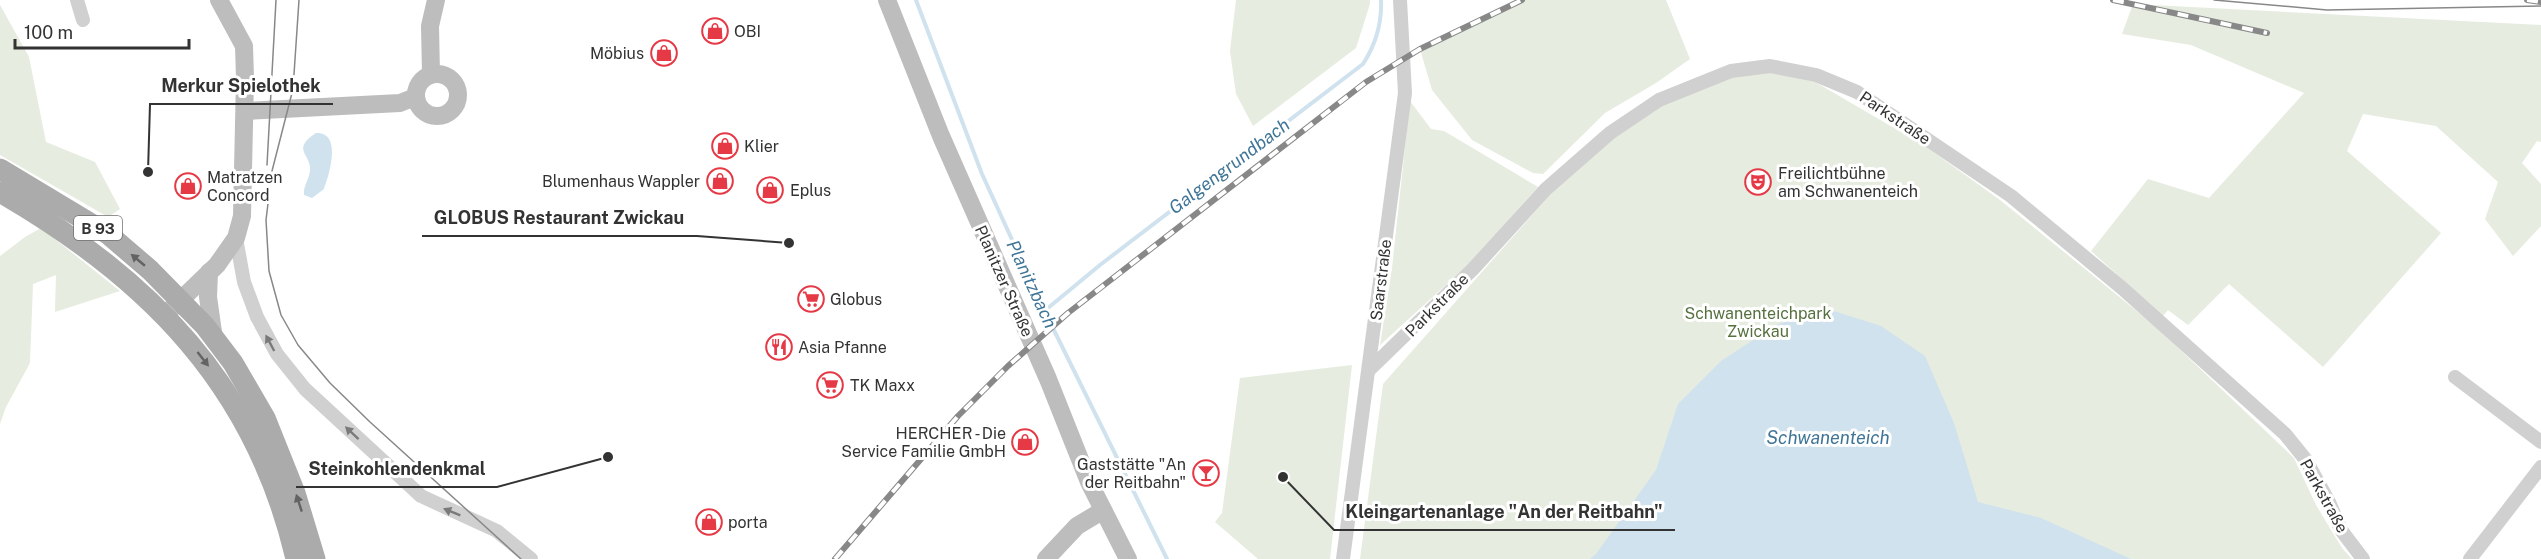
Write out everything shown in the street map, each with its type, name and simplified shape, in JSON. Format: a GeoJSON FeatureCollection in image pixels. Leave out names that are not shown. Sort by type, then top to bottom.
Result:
{"type":"FeatureCollection","features":[{"type":"Feature","properties":{"kind":"main road"},"geometry":{"type":"LineString","coordinates":[[165,315],[209,272],[236,238],[242,216],[244,46],[219,0]]}},
{"type":"Feature","properties":{"kind":"main road"},"geometry":{"type":"LineString","coordinates":[[431,74],[430,26],[436,0]]}},
{"type":"Feature","properties":{"kind":"main road","name":"Planitzer Straße"},"geometry":{"type":"LineString","coordinates":[[887,0],[941,136],[1048,379],[1102,511],[1128,559]]}},
{"type":"Feature","properties":{"kind":"main road"},"geometry":{"type":"LineString","coordinates":[[440,73],[448,76],[455,83],[458,91],[454,107],[448,113],[433,116],[418,106],[415,97],[422,79],[431,74],[440,73]]}},
{"type":"Feature","properties":{"kind":"main road"},"geometry":{"type":"LineString","coordinates":[[245,111],[400,103],[415,97]]}},
{"type":"Feature","properties":{"kind":"main road","name":"B 93"},"geometry":{"type":"LineString","coordinates":[[0,169],[108,234],[181,300],[214,339],[250,389],[265,418],[295,493],[315,559]]}},
{"type":"Feature","properties":{"kind":"main road","name":"B 93"},"geometry":{"type":"LineString","coordinates":[[0,192],[84,245],[131,282],[188,340],[231,398],[253,440],[278,500],[296,559]]}},
{"type":"Feature","properties":{"kind":"main road"},"geometry":{"type":"LineString","coordinates":[[209,272],[208,297],[214,339]]}},
{"type":"Feature","properties":{"kind":"main road"},"geometry":{"type":"LineString","coordinates":[[1046,559],[1077,526],[1102,511]]}},
{"type":"Feature","properties":{"kind":"street"},"geometry":{"type":"LineString","coordinates":[[76,0],[82,20]]}},
{"type":"Feature","properties":{"kind":"street","name":"Saarstraße"},"geometry":{"type":"LineString","coordinates":[[1343,559],[1405,93],[1400,0]]}},
{"type":"Feature","properties":{"kind":"street","name":"Parkstraße"},"geometry":{"type":"LineString","coordinates":[[1369,370],[1473,269],[1546,189],[1610,133],[1659,100],[1731,71],[1770,66],[1816,75],[1857,92],[2011,196],[2122,288],[2285,434],[2306,460],[2330,502],[2341,530],[2363,559]]}},
{"type":"Feature","properties":{"kind":"street"},"geometry":{"type":"LineString","coordinates":[[236,238],[244,282],[257,317],[277,354],[305,389],[420,496],[496,531],[531,559]]}},
{"type":"Feature","properties":{"kind":"street"},"geometry":{"type":"LineString","coordinates":[[2455,377],[2541,442]]}},
{"type":"Feature","properties":{"kind":"street"},"geometry":{"type":"LineString","coordinates":[[2470,559],[2541,467]]}},
{"type":"Feature","properties":{"kind":"green space"},"geometry":{"type":"Polygon","coordinates":[[[1236,0],[1370,0],[1370,4],[1356,48],[1253,126],[1236,94],[1230,51],[1236,0]]]}},
{"type":"Feature","properties":{"kind":"green space"},"geometry":{"type":"Polygon","coordinates":[[[1522,0],[1666,0],[1690,59],[1656,83],[1605,113],[1543,174],[1533,173],[1472,140],[1432,90],[1420,49],[1522,0]]]}},
{"type":"Feature","properties":{"kind":"green space"},"geometry":{"type":"Polygon","coordinates":[[[2133,4],[2541,25],[2541,142],[2537,141],[2522,163],[2541,184],[2541,226],[2513,256],[2485,219],[2498,182],[2436,126],[2363,114],[2347,151],[2441,233],[2323,367],[2229,284],[2188,325],[2168,310],[2163,316],[2091,251],[2148,179],[2209,198],[2304,93],[2191,45],[2122,34],[2133,4]]]}},
{"type":"Feature","properties":{"kind":"green space"},"geometry":{"type":"Polygon","coordinates":[[[0,5],[29,57],[46,142],[95,162],[120,209],[108,217],[0,155],[0,5]]]}},
{"type":"Feature","properties":{"kind":"green space","name":"Schwanenteichpark Zwickau"},"geometry":{"type":"Polygon","coordinates":[[[1779,72],[1810,79],[1925,146],[2000,200],[2154,325],[2294,458],[2316,505],[2342,548],[2352,559],[1360,559],[1383,384],[1556,188],[1608,137],[1685,89],[1751,73],[1779,72]]]}},
{"type":"Feature","properties":{"kind":"green space"},"geometry":{"type":"Polygon","coordinates":[[[1410,101],[1431,129],[1444,131],[1538,187],[1467,266],[1380,345],[1392,268],[1410,101]]]}},
{"type":"Feature","properties":{"kind":"green space"},"geometry":{"type":"Polygon","coordinates":[[[41,228],[120,291],[55,312],[56,275],[33,284],[30,363],[6,407],[0,424],[0,256],[41,228]]]}},
{"type":"Feature","properties":{"kind":"green space"},"geometry":{"type":"Polygon","coordinates":[[[1352,365],[1330,559],[1258,559],[1215,522],[1222,513],[1240,378],[1352,365]]]}},
{"type":"Feature","properties":{"kind":"water"},"geometry":{"type":"Polygon","coordinates":[[[316,133],[324,134],[329,139],[332,155],[324,189],[312,198],[304,195],[310,165],[303,148],[308,139],[316,133]]]}},
{"type":"Feature","properties":{"kind":"water","name":"Schwanenteich"},"geometry":{"type":"Polygon","coordinates":[[[1824,308],[1881,326],[1925,356],[1954,423],[1978,502],[2041,518],[2131,559],[1590,559],[1596,554],[1656,470],[1678,404],[1721,361],[1776,325],[1824,308]]]}},
{"type":"Feature","properties":{"kind":"waterway","name":"Planitzbach"},"geometry":{"type":"LineString","coordinates":[[916,0],[982,174],[1046,314],[1167,559]]}},
{"type":"Feature","properties":{"kind":"waterway","name":"Galgengrundbach"},"geometry":{"type":"LineString","coordinates":[[1046,314],[1048,308],[1100,265],[1363,64],[1377,33],[1381,0]]}},
{"type":"Feature","properties":{"kind":"tram line"},"geometry":{"type":"LineString","coordinates":[[267,165],[276,0]]}},
{"type":"Feature","properties":{"kind":"tram line"},"geometry":{"type":"LineString","coordinates":[[299,0],[293,89],[272,171],[266,220],[269,271],[281,315],[298,345],[330,383],[521,559]]}},
{"type":"Feature","properties":{"kind":"tram line"},"geometry":{"type":"LineString","coordinates":[[2214,0],[2327,10],[2541,6]]}},
{"type":"Feature","properties":{"kind":"railway"},"geometry":{"type":"LineString","coordinates":[[835,559],[958,416],[1008,366],[1068,313],[1366,82],[1420,49],[1522,0]]}},
{"type":"Feature","properties":{"kind":"railway"},"geometry":{"type":"LineString","coordinates":[[2113,0],[2267,33]]}},
{"type":"Feature","properties":{"kind":"railway"},"geometry":{"type":"LineString","coordinates":[[2527,0],[2541,2]]}},
{"type":"Feature","properties":{"kind":"place","name":"OBI"},"geometry":{"type":"Point","coordinates":[715,31]}},
{"type":"Feature","properties":{"kind":"place","name":"Möbius"},"geometry":{"type":"Point","coordinates":[664,53]}},
{"type":"Feature","properties":{"kind":"place","name":"Klier"},"geometry":{"type":"Point","coordinates":[725,146]}},
{"type":"Feature","properties":{"kind":"place","name":"Merkur Spielothek"},"geometry":{"type":"Point","coordinates":[148,172]}},
{"type":"Feature","properties":{"kind":"place","name":"Blumenhaus Wappler"},"geometry":{"type":"Point","coordinates":[720,181]}},
{"type":"Feature","properties":{"kind":"place","name":"Freilichtbühne am Schwanenteich"},"geometry":{"type":"Point","coordinates":[1758,182]}},
{"type":"Feature","properties":{"kind":"place","name":"Matratzen Concord"},"geometry":{"type":"Point","coordinates":[188,186]}},
{"type":"Feature","properties":{"kind":"place","name":"Eplus"},"geometry":{"type":"Point","coordinates":[770,190]}},
{"type":"Feature","properties":{"kind":"place","name":"GLOBUS Restaurant Zwickau"},"geometry":{"type":"Point","coordinates":[789,243]}},
{"type":"Feature","properties":{"kind":"place","name":"Globus"},"geometry":{"type":"Point","coordinates":[811,299]}},
{"type":"Feature","properties":{"kind":"place","name":"Asia Pfanne"},"geometry":{"type":"Point","coordinates":[779,347]}},
{"type":"Feature","properties":{"kind":"place","name":"TK Maxx"},"geometry":{"type":"Point","coordinates":[830,385]}},
{"type":"Feature","properties":{"kind":"place","name":"HERCHER - Die Service Familie GmbH"},"geometry":{"type":"Point","coordinates":[1025,442]}},
{"type":"Feature","properties":{"kind":"place","name":"Steinkohlendenkmal"},"geometry":{"type":"Point","coordinates":[608,457]}},
{"type":"Feature","properties":{"kind":"place","name":"Gaststätte \"An der Reitbahn\""},"geometry":{"type":"Point","coordinates":[1206,473]}},
{"type":"Feature","properties":{"kind":"place","name":"Kleingartenanlage \"An der Reitbahn\""},"geometry":{"type":"Point","coordinates":[1283,477]}},
{"type":"Feature","properties":{"kind":"place","name":"porta"},"geometry":{"type":"Point","coordinates":[709,522]}}]}
